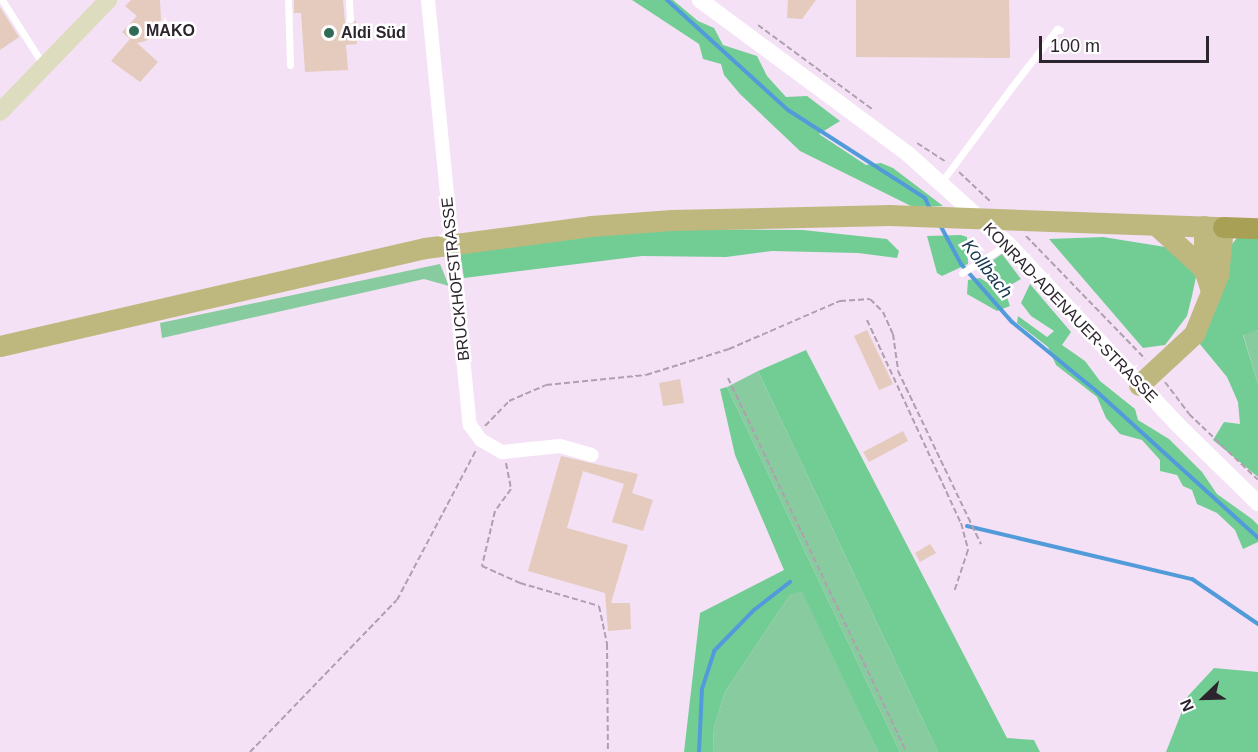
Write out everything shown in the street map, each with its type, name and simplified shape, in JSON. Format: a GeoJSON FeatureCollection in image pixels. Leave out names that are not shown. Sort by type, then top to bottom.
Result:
{"type":"FeatureCollection","features":[{"type":"Feature","properties":{"kind":"highway"},"geometry":{"type":"LineString","coordinates":[[1214,226],[1258,228]]}},
{"type":"Feature","properties":{"kind":"main road"},"geometry":{"type":"LineString","coordinates":[[0,112],[108,0]]}},
{"type":"Feature","properties":{"kind":"main road"},"geometry":{"type":"LineString","coordinates":[[0,346],[425,248],[473,240],[672,220],[889,215],[1157,226],[1214,226]]}},
{"type":"Feature","properties":{"kind":"main road"},"geometry":{"type":"LineString","coordinates":[[1157,226],[1204,269],[1212,291]]}},
{"type":"Feature","properties":{"kind":"main road"},"geometry":{"type":"LineString","coordinates":[[1204,269],[1214,226]]}},
{"type":"Feature","properties":{"kind":"main road"},"geometry":{"type":"LineString","coordinates":[[1139,385],[1194,334],[1218,275],[1214,226]]}},
{"type":"Feature","properties":{"kind":"street","name":"BRUCKHOFSTRASSE"},"geometry":{"type":"LineString","coordinates":[[428,0],[470,425],[481,440]]}},
{"type":"Feature","properties":{"kind":"street","name":"KONRAD-ADENAUER-STRASSE"},"geometry":{"type":"LineString","coordinates":[[700,0],[801,77],[819,85],[940,184],[1008,244],[1139,385],[1258,503]]}},
{"type":"Feature","properties":{"kind":"street","name":"KONRAD-ADENAUER-STRASSE"},"geometry":{"type":"LineString","coordinates":[[713,0],[780,47],[814,76],[819,85]]}},
{"type":"Feature","properties":{"kind":"street"},"geometry":{"type":"LineString","coordinates":[[481,440],[502,452],[560,446],[592,454]]}},
{"type":"Feature","properties":{"kind":"lane"},"geometry":{"type":"LineString","coordinates":[[2,0],[44,66]]}},
{"type":"Feature","properties":{"kind":"lane"},"geometry":{"type":"LineString","coordinates":[[288,0],[290,65]]}},
{"type":"Feature","properties":{"kind":"lane"},"geometry":{"type":"LineString","coordinates":[[349,0],[351,19]]}},
{"type":"Feature","properties":{"kind":"lane"},"geometry":{"type":"LineString","coordinates":[[940,184],[1011,88],[1057,29],[1060,30]]}},
{"type":"Feature","properties":{"kind":"lane"},"geometry":{"type":"LineString","coordinates":[[962,273],[1008,244]]}},
{"type":"Feature","properties":{"kind":"path"},"geometry":{"type":"LineString","coordinates":[[250,752],[397,600],[432,539],[481,440],[483,428],[509,401],[546,386],[646,375],[729,349],[840,301],[862,297],[870,299],[883,312],[893,334],[898,371],[981,544]]}},
{"type":"Feature","properties":{"kind":"path"},"geometry":{"type":"LineString","coordinates":[[867,320],[961,523],[968,550],[954,592]]}},
{"type":"Feature","properties":{"kind":"path"},"geometry":{"type":"LineString","coordinates":[[1157,370],[1189,414],[1258,480]]}},
{"type":"Feature","properties":{"kind":"path"},"geometry":{"type":"LineString","coordinates":[[728,378],[906,752]]}},
{"type":"Feature","properties":{"kind":"path"},"geometry":{"type":"LineString","coordinates":[[502,452],[511,474],[511,489],[495,512],[482,566],[520,584],[599,606],[607,644],[608,752]]}},
{"type":"Feature","properties":{"kind":"green space"},"geometry":{"type":"Polygon","coordinates":[[[632,0],[673,0],[698,21],[714,28],[723,45],[757,56],[767,76],[786,97],[807,96],[840,121],[819,134],[866,165],[881,163],[893,168],[943,206],[913,207],[800,151],[740,94],[724,75],[721,64],[703,59],[699,44],[632,0]]]}},
{"type":"Feature","properties":{"kind":"green space"},"geometry":{"type":"Polygon","coordinates":[[[677,229],[803,230],[887,239],[899,251],[897,258],[858,253],[772,251],[726,257],[642,256],[464,278],[460,253],[547,240],[677,229]]]}},
{"type":"Feature","properties":{"kind":"green space"},"geometry":{"type":"Polygon","coordinates":[[[961,235],[967,237],[968,264],[942,276],[937,273],[927,236],[961,235]]]}},
{"type":"Feature","properties":{"kind":"green space"},"geometry":{"type":"Polygon","coordinates":[[[1103,237],[1178,249],[1189,258],[1196,277],[1187,316],[1165,345],[1143,348],[1049,239],[1103,237]]]}},
{"type":"Feature","properties":{"kind":"green space"},"geometry":{"type":"Polygon","coordinates":[[[1237,238],[1258,238],[1258,330],[1243,335],[1258,384],[1258,477],[1213,440],[1224,422],[1240,424],[1238,402],[1227,377],[1199,343],[1225,252],[1237,238]]]}},
{"type":"Feature","properties":{"kind":"green space"},"geometry":{"type":"Polygon","coordinates":[[[1002,254],[1021,279],[1007,287],[986,265],[1002,254]]]}},
{"type":"Feature","properties":{"kind":"green space"},"geometry":{"type":"Polygon","coordinates":[[[440,264],[449,286],[424,279],[162,338],[160,323],[440,264]]]}},
{"type":"Feature","properties":{"kind":"green space"},"geometry":{"type":"Polygon","coordinates":[[[980,278],[1006,294],[1010,306],[997,311],[967,294],[968,280],[980,278]]]}},
{"type":"Feature","properties":{"kind":"green space"},"geometry":{"type":"Polygon","coordinates":[[[1030,284],[1071,332],[1062,345],[1085,361],[1100,381],[1135,409],[1138,420],[1169,439],[1202,472],[1217,494],[1258,525],[1258,542],[1243,549],[1235,530],[1217,513],[1197,504],[1192,490],[1183,486],[1177,475],[1160,471],[1160,460],[1142,440],[1120,434],[1106,418],[1097,397],[1056,365],[1048,347],[1017,323],[1018,316],[1047,337],[1054,331],[1031,316],[1021,303],[1030,284]]]}},
{"type":"Feature","properties":{"kind":"green space"},"geometry":{"type":"Polygon","coordinates":[[[1258,330],[1258,384],[1243,334],[1258,330]]]}},
{"type":"Feature","properties":{"kind":"green space"},"geometry":{"type":"Polygon","coordinates":[[[806,350],[1007,738],[1034,740],[1040,752],[938,752],[758,371],[806,350]]]}},
{"type":"Feature","properties":{"kind":"green space"},"geometry":{"type":"Polygon","coordinates":[[[758,371],[938,752],[900,752],[727,387],[758,371]]]}},
{"type":"Feature","properties":{"kind":"green space"},"geometry":{"type":"Polygon","coordinates":[[[727,387],[900,752],[878,752],[802,591],[790,595],[725,692],[714,727],[713,752],[684,752],[700,613],[784,570],[735,455],[720,389],[727,387]]]}},
{"type":"Feature","properties":{"kind":"green space"},"geometry":{"type":"Polygon","coordinates":[[[803,590],[878,752],[713,752],[714,727],[725,692],[790,595],[803,590]]]}},
{"type":"Feature","properties":{"kind":"green space"},"geometry":{"type":"Polygon","coordinates":[[[1214,668],[1258,672],[1258,752],[1166,752],[1188,696],[1214,668]]]}},
{"type":"Feature","properties":{"kind":"building"},"geometry":{"type":"Polygon","coordinates":[[[131,0],[160,0],[161,20],[146,41],[137,43],[158,62],[140,82],[111,61],[130,39],[122,32],[137,16],[125,6],[131,0]]]}},
{"type":"Feature","properties":{"kind":"building","name":"Aldi Süd"},"geometry":{"type":"Polygon","coordinates":[[[294,0],[343,0],[345,22],[351,25],[356,20],[357,44],[346,45],[348,70],[305,72],[301,13],[294,13],[294,0]]]}},
{"type":"Feature","properties":{"kind":"building"},"geometry":{"type":"Polygon","coordinates":[[[788,0],[816,0],[802,19],[787,18],[788,0]]]}},
{"type":"Feature","properties":{"kind":"building"},"geometry":{"type":"Polygon","coordinates":[[[856,0],[1009,0],[1010,58],[856,57],[856,0]]]}},
{"type":"Feature","properties":{"kind":"building"},"geometry":{"type":"Polygon","coordinates":[[[0,7],[19,37],[0,50],[0,7]]]}},
{"type":"Feature","properties":{"kind":"building"},"geometry":{"type":"Polygon","coordinates":[[[867,330],[893,384],[879,390],[854,336],[867,330]]]}},
{"type":"Feature","properties":{"kind":"building"},"geometry":{"type":"Polygon","coordinates":[[[680,379],[684,403],[663,406],[659,383],[680,379]]]}},
{"type":"Feature","properties":{"kind":"building"},"geometry":{"type":"Polygon","coordinates":[[[903,431],[908,441],[869,462],[863,452],[903,431]]]}},
{"type":"Feature","properties":{"kind":"building"},"geometry":{"type":"Polygon","coordinates":[[[561,456],[638,474],[632,493],[653,500],[643,531],[612,522],[624,484],[583,471],[567,528],[628,545],[611,603],[630,603],[631,629],[608,631],[605,593],[528,571],[561,456]]]}},
{"type":"Feature","properties":{"kind":"building"},"geometry":{"type":"Polygon","coordinates":[[[930,544],[936,553],[920,562],[915,553],[930,544]]]}},
{"type":"Feature","properties":{"kind":"waterway","name":"Kollbach"},"geometry":{"type":"LineString","coordinates":[[667,0],[788,110],[925,198],[930,209]]}},
{"type":"Feature","properties":{"kind":"waterway","name":"Kollbach"},"geometry":{"type":"LineString","coordinates":[[939,223],[961,264],[1012,322],[1095,390],[1258,538]]}},
{"type":"Feature","properties":{"kind":"waterway"},"geometry":{"type":"LineString","coordinates":[[967,526],[1192,579],[1258,624]]}},
{"type":"Feature","properties":{"kind":"waterway"},"geometry":{"type":"LineString","coordinates":[[699,752],[702,689],[714,651],[754,610],[790,582]]}},
{"type":"Feature","properties":{"kind":"place","name":"MAKO"},"geometry":{"type":"Point","coordinates":[134,31]}},
{"type":"Feature","properties":{"kind":"place","name":"Aldi Süd"},"geometry":{"type":"Point","coordinates":[329,33]}}]}
